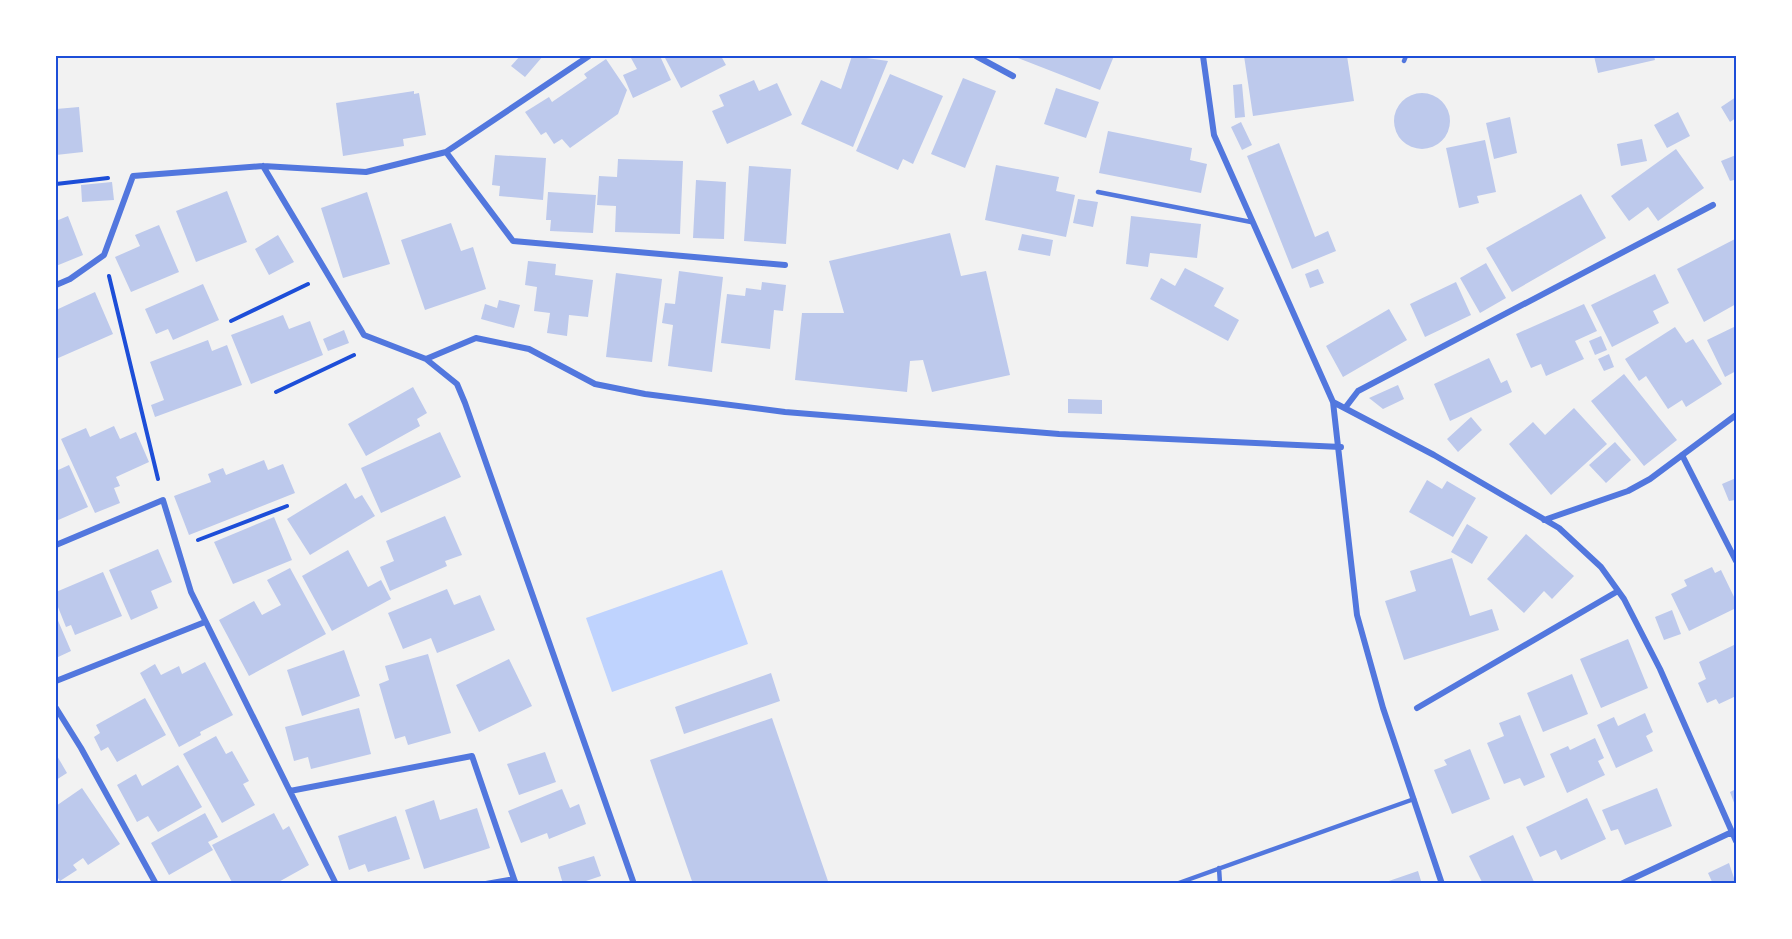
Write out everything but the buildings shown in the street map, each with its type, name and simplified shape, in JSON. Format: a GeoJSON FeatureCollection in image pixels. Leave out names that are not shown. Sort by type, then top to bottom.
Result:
{"type":"FeatureCollection","features":[{"type":"Feature","properties":{"kind":"street"},"geometry":{"type":"LineString","coordinates":[[56,285],[70,279],[104,255],[133,176],[262,166],[366,172],[446,152],[589,56]]}},
{"type":"Feature","properties":{"kind":"street"},"geometry":{"type":"LineString","coordinates":[[976,56],[1013,76]]}},
{"type":"Feature","properties":{"kind":"street"},"geometry":{"type":"LineString","coordinates":[[1203,56],[1214,135],[1251,222],[1334,402],[1341,447],[1357,615],[1383,708],[1442,884]]}},
{"type":"Feature","properties":{"kind":"street"},"geometry":{"type":"LineString","coordinates":[[446,152],[513,241],[786,265]]}},
{"type":"Feature","properties":{"kind":"street"},"geometry":{"type":"LineString","coordinates":[[262,166],[364,335],[426,359],[457,384],[634,884]]}},
{"type":"Feature","properties":{"kind":"street"},"geometry":{"type":"LineString","coordinates":[[1345,408],[1358,391],[1713,205]]}},
{"type":"Feature","properties":{"kind":"street"},"geometry":{"type":"LineString","coordinates":[[426,359],[476,338],[529,349],[595,384],[645,394],[785,412],[1059,434],[1341,447]]}},
{"type":"Feature","properties":{"kind":"street"},"geometry":{"type":"LineString","coordinates":[[1334,402],[1434,455],[1559,528],[1601,567],[1618,591],[1660,669],[1737,841]]}},
{"type":"Feature","properties":{"kind":"street"},"geometry":{"type":"LineString","coordinates":[[1544,520],[1628,491],[1650,479],[1737,415]]}},
{"type":"Feature","properties":{"kind":"street"},"geometry":{"type":"LineString","coordinates":[[1682,455],[1737,561]]}},
{"type":"Feature","properties":{"kind":"street"},"geometry":{"type":"LineString","coordinates":[[56,545],[163,500],[191,592],[336,884]]}},
{"type":"Feature","properties":{"kind":"street"},"geometry":{"type":"LineString","coordinates":[[1416,708],[1618,591]]}},
{"type":"Feature","properties":{"kind":"street"},"geometry":{"type":"LineString","coordinates":[[56,681],[205,622]]}},
{"type":"Feature","properties":{"kind":"street"},"geometry":{"type":"LineString","coordinates":[[56,708],[81,748],[156,884]]}},
{"type":"Feature","properties":{"kind":"street"},"geometry":{"type":"LineString","coordinates":[[290,791],[472,756],[515,881],[486,884]]}},
{"type":"Feature","properties":{"kind":"street"},"geometry":{"type":"LineString","coordinates":[[1621,884],[1732,832]]}},
{"type":"Feature","properties":{"kind":"lane"},"geometry":{"type":"LineString","coordinates":[[1098,192],[1251,222]]}},
{"type":"Feature","properties":{"kind":"lane"},"geometry":{"type":"LineString","coordinates":[[1176,884],[1414,799]]}},
{"type":"Feature","properties":{"kind":"lane"},"geometry":{"type":"LineString","coordinates":[[1219,868],[1220,884]]}},
{"type":"Feature","properties":{"kind":"path"},"geometry":{"type":"LineString","coordinates":[[56,184],[133,176]]}},
{"type":"Feature","properties":{"kind":"path"},"geometry":{"type":"LineString","coordinates":[[104,255],[163,500]]}},
{"type":"Feature","properties":{"kind":"path"},"geometry":{"type":"LineString","coordinates":[[231,321],[328,275]]}},
{"type":"Feature","properties":{"kind":"path"},"geometry":{"type":"LineString","coordinates":[[276,392],[382,342]]}},
{"type":"Feature","properties":{"kind":"path"},"geometry":{"type":"LineString","coordinates":[[177,548],[287,506]]}},
{"type":"Feature","properties":{"kind":"water"},"geometry":{"type":"Polygon","coordinates":[[[722,570],[748,644],[612,692],[586,618],[722,570]]]}}]}
